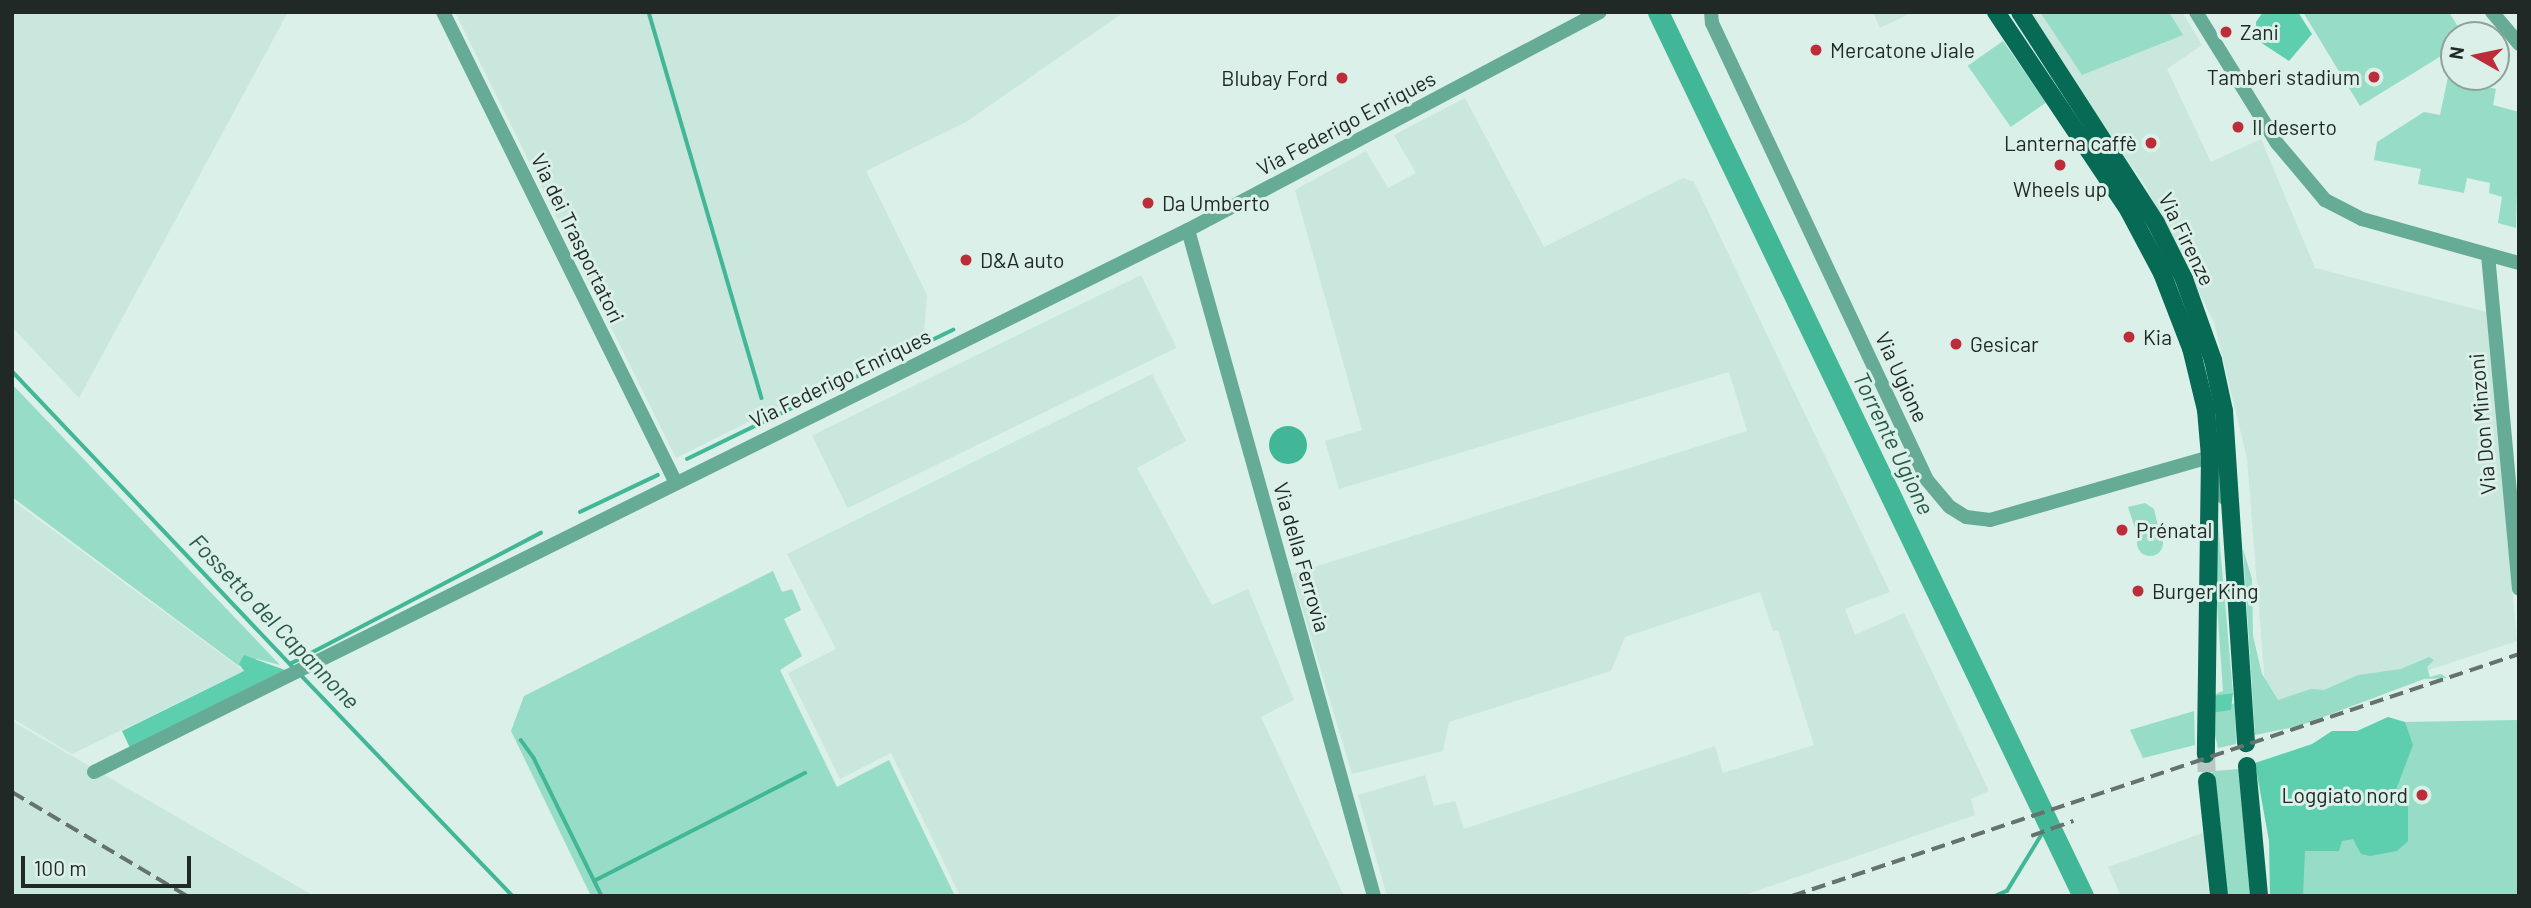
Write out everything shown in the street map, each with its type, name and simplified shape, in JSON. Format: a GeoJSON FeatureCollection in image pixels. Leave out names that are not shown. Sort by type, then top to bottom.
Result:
{"type":"FeatureCollection","features":[{"type":"Feature","properties":{"kind":"main road","name":"Via Firenze"},"geometry":{"type":"LineString","coordinates":[[1996,12],[2151,251],[2191,348],[2206,410],[2210,457],[2206,754]]}},
{"type":"Feature","properties":{"kind":"main road","name":"Via Firenze"},"geometry":{"type":"LineString","coordinates":[[2022,14],[2138,192],[2184,279],[2213,360],[2224,411],[2228,511],[2246,743]]}},
{"type":"Feature","properties":{"kind":"main road"},"geometry":{"type":"LineString","coordinates":[[2247,766],[2259,896]]}},
{"type":"Feature","properties":{"kind":"main road"},"geometry":{"type":"LineString","coordinates":[[2207,781],[2219,896]]}},
{"type":"Feature","properties":{"kind":"street","name":"Via dei Trasportatori"},"geometry":{"type":"LineString","coordinates":[[443,12],[676,483]]}},
{"type":"Feature","properties":{"kind":"street","name":"Via Federigo Enriques"},"geometry":{"type":"LineString","coordinates":[[94,772],[1188,230],[1600,12]]}},
{"type":"Feature","properties":{"kind":"street","name":"Via Ugione"},"geometry":{"type":"LineString","coordinates":[[1710,12],[1712,23],[1927,480],[1950,507],[1966,517],[1990,520],[2210,457]]}},
{"type":"Feature","properties":{"kind":"street"},"geometry":{"type":"LineString","coordinates":[[2196,12],[2277,143],[2325,200],[2362,219],[2519,263]]}},
{"type":"Feature","properties":{"kind":"street"},"geometry":{"type":"LineString","coordinates":[[2492,12],[2519,44]]}},
{"type":"Feature","properties":{"kind":"street","name":"Via della Ferrovia"},"geometry":{"type":"LineString","coordinates":[[1188,230],[1374,896]]}},
{"type":"Feature","properties":{"kind":"street","name":"Via Don Minzoni"},"geometry":{"type":"LineString","coordinates":[[2488,254],[2519,589]]}},
{"type":"Feature","properties":{"kind":"street","name":"Via Firenze"},"geometry":{"type":"LineString","coordinates":[[2210,457],[2228,511]]}},
{"type":"Feature","properties":{"kind":"shaded area"},"geometry":{"type":"Polygon","coordinates":[[[12,12],[288,12],[79,398],[12,327],[12,12]]]}},
{"type":"Feature","properties":{"kind":"shaded area"},"geometry":{"type":"Polygon","coordinates":[[[455,12],[1124,12],[966,122],[866,171],[927,295],[924,334],[676,458],[455,12]]]}},
{"type":"Feature","properties":{"kind":"shaded area"},"geometry":{"type":"Polygon","coordinates":[[[1873,12],[1913,12],[1880,28],[1873,12]]]}},
{"type":"Feature","properties":{"kind":"shaded area"},"geometry":{"type":"Polygon","coordinates":[[[2026,12],[2182,12],[2202,45],[2167,69],[2211,162],[2261,139],[2315,268],[2487,312],[2517,641],[2268,723],[2247,458],[2214,322],[2146,187],[2026,12]]]}},
{"type":"Feature","properties":{"kind":"shaded area"},"geometry":{"type":"Polygon","coordinates":[[[2040,12],[2169,12],[2183,35],[2082,75],[2040,12]]]}},
{"type":"Feature","properties":{"kind":"shaded area"},"geometry":{"type":"Polygon","coordinates":[[[2263,12],[2298,12],[2312,34],[2289,61],[2257,40],[2256,22],[2263,12]]]}},
{"type":"Feature","properties":{"kind":"shaded area","name":"Tamberi stadium"},"geometry":{"type":"Polygon","coordinates":[[[2303,12],[2449,12],[2454,21],[2440,21],[2440,57],[2360,106],[2303,12]]]}},
{"type":"Feature","properties":{"kind":"shaded area"},"geometry":{"type":"Polygon","coordinates":[[[2003,41],[2046,102],[2011,127],[1968,66],[2003,41]]]}},
{"type":"Feature","properties":{"kind":"shaded area"},"geometry":{"type":"Polygon","coordinates":[[[2445,91],[2496,91],[2493,105],[2519,112],[2516,228],[2498,223],[2502,197],[2489,193],[2490,183],[2467,178],[2464,193],[2418,184],[2421,169],[2374,160],[2377,142],[2424,112],[2440,115],[2445,91]]]}},
{"type":"Feature","properties":{"kind":"shaded area"},"geometry":{"type":"Polygon","coordinates":[[[1465,98],[1544,247],[1683,178],[1694,182],[1890,592],[1845,609],[1855,635],[1904,613],[1989,791],[1971,799],[1975,815],[1742,896],[1387,896],[1358,795],[1425,775],[1434,806],[1455,801],[1464,829],[1715,746],[1723,773],[1814,745],[1778,630],[1773,631],[1760,592],[1625,637],[1611,671],[1449,722],[1443,751],[1352,774],[1292,574],[1747,431],[1729,372],[1339,489],[1325,441],[1362,430],[1295,190],[1366,151],[1388,188],[1416,173],[1394,135],[1465,98]]]}},
{"type":"Feature","properties":{"kind":"shaded area"},"geometry":{"type":"Polygon","coordinates":[[[1141,275],[1177,348],[848,508],[812,435],[1141,275]]]}},
{"type":"Feature","properties":{"kind":"shaded area"},"geometry":{"type":"Polygon","coordinates":[[[1152,374],[1186,441],[1137,468],[1212,605],[1248,589],[1294,700],[1261,717],[1344,896],[960,896],[891,753],[840,779],[788,673],[836,649],[787,554],[1152,374]]]}},
{"type":"Feature","properties":{"kind":"shaded area"},"geometry":{"type":"Polygon","coordinates":[[[12,384],[280,665],[257,659],[239,666],[12,497],[12,384]]]}},
{"type":"Feature","properties":{"kind":"shaded area"},"geometry":{"type":"Polygon","coordinates":[[[1288,426],[1302,431],[1307,445],[1302,459],[1288,464],[1274,459],[1269,445],[1274,431],[1288,426]]]}},
{"type":"Feature","properties":{"kind":"shaded area"},"geometry":{"type":"Polygon","coordinates":[[[12,500],[244,671],[72,754],[12,718],[12,500]]]}},
{"type":"Feature","properties":{"kind":"shaded area"},"geometry":{"type":"Polygon","coordinates":[[[2145,503],[2154,509],[2158,526],[2136,531],[2128,507],[2145,503]]]}},
{"type":"Feature","properties":{"kind":"shaded area"},"geometry":{"type":"Polygon","coordinates":[[[2217,512],[2233,693],[2211,696],[2223,691],[2215,576],[2217,512]]]}},
{"type":"Feature","properties":{"kind":"shaded area"},"geometry":{"type":"Polygon","coordinates":[[[2150,530],[2159,534],[2163,543],[2159,552],[2150,556],[2141,552],[2137,543],[2141,534],[2150,530]]]}},
{"type":"Feature","properties":{"kind":"shaded area"},"geometry":{"type":"Polygon","coordinates":[[[2243,549],[2252,579],[2253,636],[2262,674],[2278,700],[2311,689],[2324,690],[2358,675],[2401,669],[2429,657],[2434,660],[2427,667],[2430,677],[2441,674],[2447,678],[2424,679],[2299,726],[2255,735],[2243,549]]]}},
{"type":"Feature","properties":{"kind":"shaded area"},"geometry":{"type":"Polygon","coordinates":[[[773,571],[782,592],[792,589],[801,610],[784,619],[802,656],[780,670],[837,787],[889,760],[955,896],[591,896],[511,731],[524,696],[773,571]]]}},
{"type":"Feature","properties":{"kind":"shaded area"},"geometry":{"type":"Polygon","coordinates":[[[244,655],[285,670],[130,748],[122,731],[244,671],[239,664],[244,655]]]}},
{"type":"Feature","properties":{"kind":"shaded area"},"geometry":{"type":"Polygon","coordinates":[[[2233,693],[2231,710],[2210,713],[2211,696],[2233,693]]]}},
{"type":"Feature","properties":{"kind":"shaded area"},"geometry":{"type":"Polygon","coordinates":[[[2235,703],[2236,744],[2218,748],[2210,713],[2235,703]]]}},
{"type":"Feature","properties":{"kind":"shaded area"},"geometry":{"type":"Polygon","coordinates":[[[2194,711],[2195,745],[2143,758],[2130,730],[2194,711]]]}},
{"type":"Feature","properties":{"kind":"shaded area"},"geometry":{"type":"Polygon","coordinates":[[[2388,717],[2405,722],[2413,745],[2394,795],[2396,801],[2405,797],[2408,800],[2408,841],[2397,851],[2370,856],[2361,854],[2353,839],[2342,841],[2339,851],[2305,851],[2303,896],[2270,896],[2269,841],[2255,763],[2312,744],[2332,731],[2357,731],[2388,717]]]}},
{"type":"Feature","properties":{"kind":"shaded area"},"geometry":{"type":"Polygon","coordinates":[[[2519,720],[2519,896],[2299,896],[2286,766],[2402,722],[2519,720]]]}},
{"type":"Feature","properties":{"kind":"shaded area"},"geometry":{"type":"Polygon","coordinates":[[[12,721],[120,784],[314,896],[12,896],[12,721]]]}},
{"type":"Feature","properties":{"kind":"shaded area"},"geometry":{"type":"Polygon","coordinates":[[[2239,769],[2250,896],[2223,896],[2212,771],[2239,769]]]}},
{"type":"Feature","properties":{"kind":"shaded area"},"geometry":{"type":"Polygon","coordinates":[[[2203,833],[2209,896],[2121,896],[2108,867],[2203,833]]]}},
{"type":"Feature","properties":{"kind":"waterway"},"geometry":{"type":"LineString","coordinates":[[649,12],[762,398]]}},
{"type":"Feature","properties":{"kind":"waterway","name":"Torrente Ugione"},"geometry":{"type":"LineString","coordinates":[[1658,12],[2083,896]]}},
{"type":"Feature","properties":{"kind":"waterway"},"geometry":{"type":"LineString","coordinates":[[687,459],[953,330]]}},
{"type":"Feature","properties":{"kind":"waterway","name":"Fossetto del Capannone"},"geometry":{"type":"LineString","coordinates":[[12,371],[295,669]]}},
{"type":"Feature","properties":{"kind":"waterway"},"geometry":{"type":"LineString","coordinates":[[580,512],[658,475]]}},
{"type":"Feature","properties":{"kind":"waterway"},"geometry":{"type":"LineString","coordinates":[[290,664],[541,533]]}},
{"type":"Feature","properties":{"kind":"waterway","name":"Fossetto del Capannone"},"geometry":{"type":"LineString","coordinates":[[300,674],[513,896]]}},
{"type":"Feature","properties":{"kind":"waterway"},"geometry":{"type":"LineString","coordinates":[[521,740],[534,758],[602,896]]}},
{"type":"Feature","properties":{"kind":"waterway"},"geometry":{"type":"LineString","coordinates":[[594,881],[805,773]]}},
{"type":"Feature","properties":{"kind":"waterway"},"geometry":{"type":"LineString","coordinates":[[1995,896],[2007,891],[2048,824]]}},
{"type":"Feature","properties":{"kind":"tunnel"},"geometry":{"type":"LineString","coordinates":[[2206,754],[2207,781]]}},
{"type":"Feature","properties":{"kind":"railway"},"geometry":{"type":"LineString","coordinates":[[1792,896],[2519,654]]}},
{"type":"Feature","properties":{"kind":"railway"},"geometry":{"type":"LineString","coordinates":[[12,792],[187,896]]}},
{"type":"Feature","properties":{"kind":"railway"},"geometry":{"type":"LineString","coordinates":[[2031,836],[2073,821]]}},
{"type":"Feature","properties":{"kind":"place","name":"Zani"},"geometry":{"type":"Point","coordinates":[2226,32]}},
{"type":"Feature","properties":{"kind":"place","name":"Mercatone Jiale"},"geometry":{"type":"Point","coordinates":[1816,50]}},
{"type":"Feature","properties":{"kind":"place","name":"Tamberi stadium"},"geometry":{"type":"Point","coordinates":[2374,77]}},
{"type":"Feature","properties":{"kind":"place","name":"Blubay Ford"},"geometry":{"type":"Point","coordinates":[1342,78]}},
{"type":"Feature","properties":{"kind":"place","name":"Il deserto"},"geometry":{"type":"Point","coordinates":[2238,127]}},
{"type":"Feature","properties":{"kind":"place","name":"Lanterna caffè"},"geometry":{"type":"Point","coordinates":[2151,143]}},
{"type":"Feature","properties":{"kind":"place","name":"Wheels up"},"geometry":{"type":"Point","coordinates":[2060,165]}},
{"type":"Feature","properties":{"kind":"place","name":"Da Umberto"},"geometry":{"type":"Point","coordinates":[1148,203]}},
{"type":"Feature","properties":{"kind":"place","name":"D&A auto"},"geometry":{"type":"Point","coordinates":[966,260]}},
{"type":"Feature","properties":{"kind":"place","name":"Kia"},"geometry":{"type":"Point","coordinates":[2129,337]}},
{"type":"Feature","properties":{"kind":"place","name":"Gesicar"},"geometry":{"type":"Point","coordinates":[1956,344]}},
{"type":"Feature","properties":{"kind":"place","name":"Prénatal"},"geometry":{"type":"Point","coordinates":[2122,530]}},
{"type":"Feature","properties":{"kind":"place","name":"Burger King"},"geometry":{"type":"Point","coordinates":[2138,591]}},
{"type":"Feature","properties":{"kind":"place","name":"Loggiato nord"},"geometry":{"type":"Point","coordinates":[2422,795]}}]}
